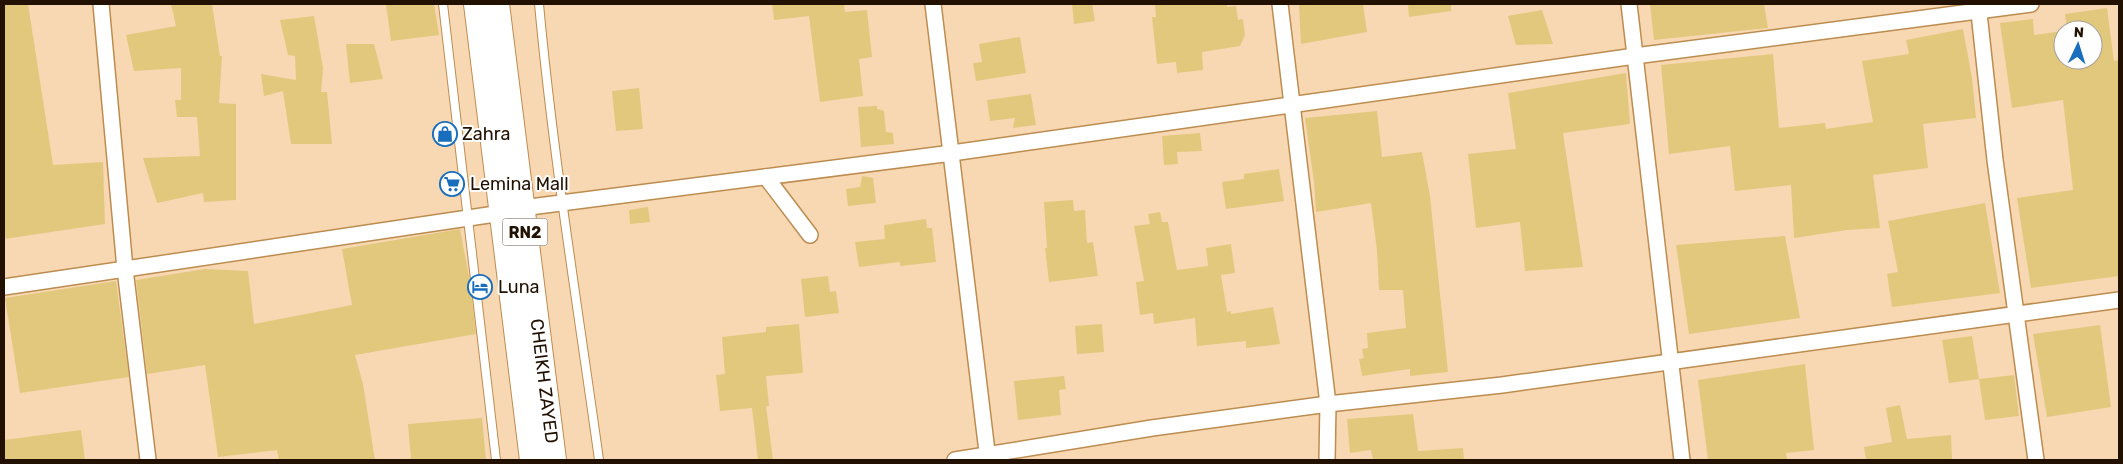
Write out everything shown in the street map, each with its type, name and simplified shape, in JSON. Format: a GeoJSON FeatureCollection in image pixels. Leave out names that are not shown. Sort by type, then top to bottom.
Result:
{"type":"FeatureCollection","features":[{"type":"Feature","properties":{"kind":"highway","name":"CHEIKH ZAYED"},"geometry":{"type":"LineString","coordinates":[[476,4],[554,460]]}},
{"type":"Feature","properties":{"kind":"highway","name":"CHEIKH ZAYED"},"geometry":{"type":"LineString","coordinates":[[497,4],[532,460]]}},
{"type":"Feature","properties":{"kind":"street"},"geometry":{"type":"LineString","coordinates":[[102,4],[125,269],[148,460]]}},
{"type":"Feature","properties":{"kind":"street"},"geometry":{"type":"LineString","coordinates":[[933,4],[988,458]]}},
{"type":"Feature","properties":{"kind":"street"},"geometry":{"type":"LineString","coordinates":[[1280,4],[1328,404],[1327,460]]}},
{"type":"Feature","properties":{"kind":"street"},"geometry":{"type":"LineString","coordinates":[[1628,4],[1682,460]]}},
{"type":"Feature","properties":{"kind":"street"},"geometry":{"type":"LineString","coordinates":[[4,287],[469,218],[563,202],[952,154],[1979,8],[2031,4]]}},
{"type":"Feature","properties":{"kind":"street"},"geometry":{"type":"LineString","coordinates":[[1979,8],[1995,160],[2036,460]]}},
{"type":"Feature","properties":{"kind":"street"},"geometry":{"type":"LineString","coordinates":[[766,177],[810,235]]}},
{"type":"Feature","properties":{"kind":"street"},"geometry":{"type":"LineString","coordinates":[[955,460],[988,458],[1152,428],[1328,404],[1670,362],[2119,300]]}},
{"type":"Feature","properties":{"kind":"lane"},"geometry":{"type":"LineString","coordinates":[[443,4],[496,460]]}},
{"type":"Feature","properties":{"kind":"lane"},"geometry":{"type":"LineString","coordinates":[[538,4],[542,50],[599,460]]}},
{"type":"Feature","properties":{"kind":"building"},"geometry":{"type":"Polygon","coordinates":[[[4,4],[28,4],[53,165],[103,162],[105,224],[4,239],[4,4]]]}},
{"type":"Feature","properties":{"kind":"building"},"geometry":{"type":"Polygon","coordinates":[[[171,4],[212,4],[220,56],[222,56],[219,103],[236,104],[236,200],[204,202],[203,193],[157,203],[143,158],[200,156],[197,117],[177,117],[175,100],[181,100],[181,68],[134,71],[126,35],[176,26],[171,4]]]}},
{"type":"Feature","properties":{"kind":"building"},"geometry":{"type":"Polygon","coordinates":[[[386,4],[434,4],[439,35],[391,41],[386,4]]]}},
{"type":"Feature","properties":{"kind":"building"},"geometry":{"type":"Polygon","coordinates":[[[772,4],[844,4],[845,12],[867,10],[872,57],[859,59],[863,96],[820,102],[809,16],[774,20],[772,4]]]}},
{"type":"Feature","properties":{"kind":"building"},"geometry":{"type":"Polygon","coordinates":[[[1072,4],[1092,4],[1095,21],[1074,24],[1072,4]]]}},
{"type":"Feature","properties":{"kind":"building"},"geometry":{"type":"Polygon","coordinates":[[[1155,4],[1227,4],[1227,7],[1236,6],[1238,20],[1243,19],[1245,35],[1240,46],[1202,52],[1203,70],[1177,73],[1176,62],[1157,64],[1152,17],[1156,17],[1155,4]]]}},
{"type":"Feature","properties":{"kind":"building"},"geometry":{"type":"Polygon","coordinates":[[[1299,4],[1363,4],[1367,32],[1301,44],[1299,4]]]}},
{"type":"Feature","properties":{"kind":"building"},"geometry":{"type":"Polygon","coordinates":[[[1408,4],[1451,4],[1451,11],[1409,17],[1408,4]]]}},
{"type":"Feature","properties":{"kind":"building"},"geometry":{"type":"Polygon","coordinates":[[[1650,4],[1764,4],[1768,28],[1654,40],[1650,4]]]}},
{"type":"Feature","properties":{"kind":"building"},"geometry":{"type":"Polygon","coordinates":[[[2107,8],[2114,61],[2119,60],[2119,276],[2031,288],[2017,198],[2073,190],[2063,100],[2012,108],[2000,23],[2033,19],[2034,35],[2053,32],[2053,70],[2103,70],[2103,20],[2066,20],[2065,14],[2107,8]]]}},
{"type":"Feature","properties":{"kind":"building"},"geometry":{"type":"Polygon","coordinates":[[[1542,10],[1553,44],[1516,45],[1508,16],[1542,10]]]}},
{"type":"Feature","properties":{"kind":"building"},"geometry":{"type":"Polygon","coordinates":[[[314,16],[323,68],[321,92],[327,92],[332,144],[291,144],[283,91],[264,96],[261,74],[296,80],[295,56],[288,55],[280,20],[314,16]]]}},
{"type":"Feature","properties":{"kind":"building"},"geometry":{"type":"Polygon","coordinates":[[[1963,29],[1972,78],[1976,118],[1923,124],[1928,168],[1873,175],[1880,228],[1847,230],[1794,238],[1791,185],[1735,191],[1730,146],[1669,154],[1661,65],[1773,54],[1779,128],[1825,123],[1826,129],[1873,122],[1862,61],[1909,54],[1906,40],[1963,29]]]}},
{"type":"Feature","properties":{"kind":"building"},"geometry":{"type":"Polygon","coordinates":[[[1020,37],[1026,73],[976,81],[973,63],[982,62],[979,44],[1020,37]]]}},
{"type":"Feature","properties":{"kind":"building"},"geometry":{"type":"Polygon","coordinates":[[[346,44],[374,44],[383,79],[350,83],[346,44]]]}},
{"type":"Feature","properties":{"kind":"building"},"geometry":{"type":"Polygon","coordinates":[[[1626,73],[1630,124],[1563,133],[1583,267],[1525,271],[1520,222],[1476,228],[1468,154],[1516,149],[1508,93],[1626,73]]]}},
{"type":"Feature","properties":{"kind":"building"},"geometry":{"type":"Polygon","coordinates":[[[639,88],[643,129],[616,131],[612,91],[639,88]]]}},
{"type":"Feature","properties":{"kind":"building"},"geometry":{"type":"Polygon","coordinates":[[[1031,94],[1036,125],[1013,128],[1015,118],[990,121],[987,100],[1031,94]]]}},
{"type":"Feature","properties":{"kind":"building"},"geometry":{"type":"Polygon","coordinates":[[[877,106],[877,109],[884,111],[886,132],[893,133],[894,144],[861,147],[858,107],[877,106]]]}},
{"type":"Feature","properties":{"kind":"building"},"geometry":{"type":"Polygon","coordinates":[[[1377,111],[1382,157],[1422,152],[1430,196],[1448,372],[1410,376],[1410,369],[1362,376],[1359,359],[1364,358],[1362,349],[1368,348],[1367,333],[1406,328],[1403,290],[1379,290],[1377,251],[1371,203],[1316,212],[1314,182],[1305,118],[1377,111]]]}},
{"type":"Feature","properties":{"kind":"building"},"geometry":{"type":"Polygon","coordinates":[[[1200,133],[1202,151],[1177,152],[1178,164],[1164,165],[1162,136],[1200,133]]]}},
{"type":"Feature","properties":{"kind":"building"},"geometry":{"type":"Polygon","coordinates":[[[1279,169],[1284,201],[1226,209],[1222,182],[1244,179],[1244,174],[1279,169]]]}},
{"type":"Feature","properties":{"kind":"building"},"geometry":{"type":"Polygon","coordinates":[[[862,176],[873,178],[876,203],[848,206],[846,189],[860,187],[862,176]]]}},
{"type":"Feature","properties":{"kind":"building"},"geometry":{"type":"Polygon","coordinates":[[[1073,200],[1074,211],[1085,210],[1087,243],[1093,242],[1098,276],[1049,282],[1045,248],[1047,248],[1044,202],[1073,200]]]}},
{"type":"Feature","properties":{"kind":"building"},"geometry":{"type":"Polygon","coordinates":[[[1985,203],[2000,293],[1892,307],[1887,274],[1898,272],[1888,221],[1985,203]]]}},
{"type":"Feature","properties":{"kind":"building"},"geometry":{"type":"Polygon","coordinates":[[[648,207],[650,222],[630,224],[629,210],[648,207]]]}},
{"type":"Feature","properties":{"kind":"building"},"geometry":{"type":"Polygon","coordinates":[[[1160,212],[1162,222],[1168,222],[1177,270],[1208,266],[1206,248],[1231,244],[1235,273],[1221,275],[1227,312],[1231,311],[1231,314],[1273,307],[1280,344],[1246,348],[1246,341],[1197,346],[1195,318],[1154,324],[1153,313],[1140,315],[1136,282],[1144,281],[1134,226],[1150,224],[1148,214],[1160,212]]]}},
{"type":"Feature","properties":{"kind":"building"},"geometry":{"type":"Polygon","coordinates":[[[926,219],[927,228],[932,228],[936,262],[900,266],[900,262],[859,267],[855,242],[885,239],[884,225],[926,219]]]}},
{"type":"Feature","properties":{"kind":"building"},"geometry":{"type":"Polygon","coordinates":[[[460,229],[470,282],[476,334],[355,355],[363,384],[375,460],[279,460],[277,450],[218,457],[205,365],[147,374],[136,280],[205,269],[248,271],[254,324],[352,305],[342,249],[460,229]]]}},
{"type":"Feature","properties":{"kind":"building"},"geometry":{"type":"Polygon","coordinates":[[[1785,236],[1800,318],[1689,334],[1676,245],[1785,236]]]}},
{"type":"Feature","properties":{"kind":"building"},"geometry":{"type":"Polygon","coordinates":[[[828,276],[830,292],[836,291],[839,313],[805,317],[801,279],[828,276]]]}},
{"type":"Feature","properties":{"kind":"building"},"geometry":{"type":"Polygon","coordinates":[[[116,281],[129,377],[20,393],[5,298],[116,281]]]}},
{"type":"Feature","properties":{"kind":"building"},"geometry":{"type":"Polygon","coordinates":[[[799,324],[803,373],[766,376],[769,406],[766,406],[773,460],[758,460],[752,408],[720,411],[716,375],[725,374],[722,337],[766,332],[766,327],[799,324]]]}},
{"type":"Feature","properties":{"kind":"building"},"geometry":{"type":"Polygon","coordinates":[[[1102,324],[1104,352],[1077,354],[1075,326],[1102,324]]]}},
{"type":"Feature","properties":{"kind":"building"},"geometry":{"type":"Polygon","coordinates":[[[2100,325],[2111,407],[2047,417],[2033,334],[2100,325]]]}},
{"type":"Feature","properties":{"kind":"building"},"geometry":{"type":"Polygon","coordinates":[[[1972,336],[1979,379],[1949,383],[1942,340],[1972,336]]]}},
{"type":"Feature","properties":{"kind":"building"},"geometry":{"type":"Polygon","coordinates":[[[1805,364],[1814,450],[1786,453],[1787,460],[1708,460],[1698,380],[1805,364]]]}},
{"type":"Feature","properties":{"kind":"building"},"geometry":{"type":"Polygon","coordinates":[[[2014,375],[2019,416],[1985,420],[1979,379],[2014,375]]]}},
{"type":"Feature","properties":{"kind":"building"},"geometry":{"type":"Polygon","coordinates":[[[1064,376],[1066,389],[1059,390],[1061,415],[1018,420],[1014,381],[1064,376]]]}},
{"type":"Feature","properties":{"kind":"building"},"geometry":{"type":"Polygon","coordinates":[[[1900,405],[1907,439],[1951,435],[1952,460],[1866,460],[1864,447],[1892,442],[1886,408],[1900,405]]]}},
{"type":"Feature","properties":{"kind":"building"},"geometry":{"type":"Polygon","coordinates":[[[1413,414],[1418,451],[1463,448],[1464,460],[1373,460],[1371,450],[1350,453],[1347,419],[1413,414]]]}},
{"type":"Feature","properties":{"kind":"building"},"geometry":{"type":"Polygon","coordinates":[[[482,418],[486,460],[411,460],[408,424],[482,418]]]}},
{"type":"Feature","properties":{"kind":"building"},"geometry":{"type":"Polygon","coordinates":[[[81,430],[85,460],[4,460],[4,440],[81,430]]]}},
{"type":"Feature","properties":{"kind":"place","name":"Zahra"},"geometry":{"type":"Point","coordinates":[445,134]}},
{"type":"Feature","properties":{"kind":"place","name":"Lemina Mall"},"geometry":{"type":"Point","coordinates":[452,184]}},
{"type":"Feature","properties":{"kind":"place","name":"Luna"},"geometry":{"type":"Point","coordinates":[480,287]}}]}
